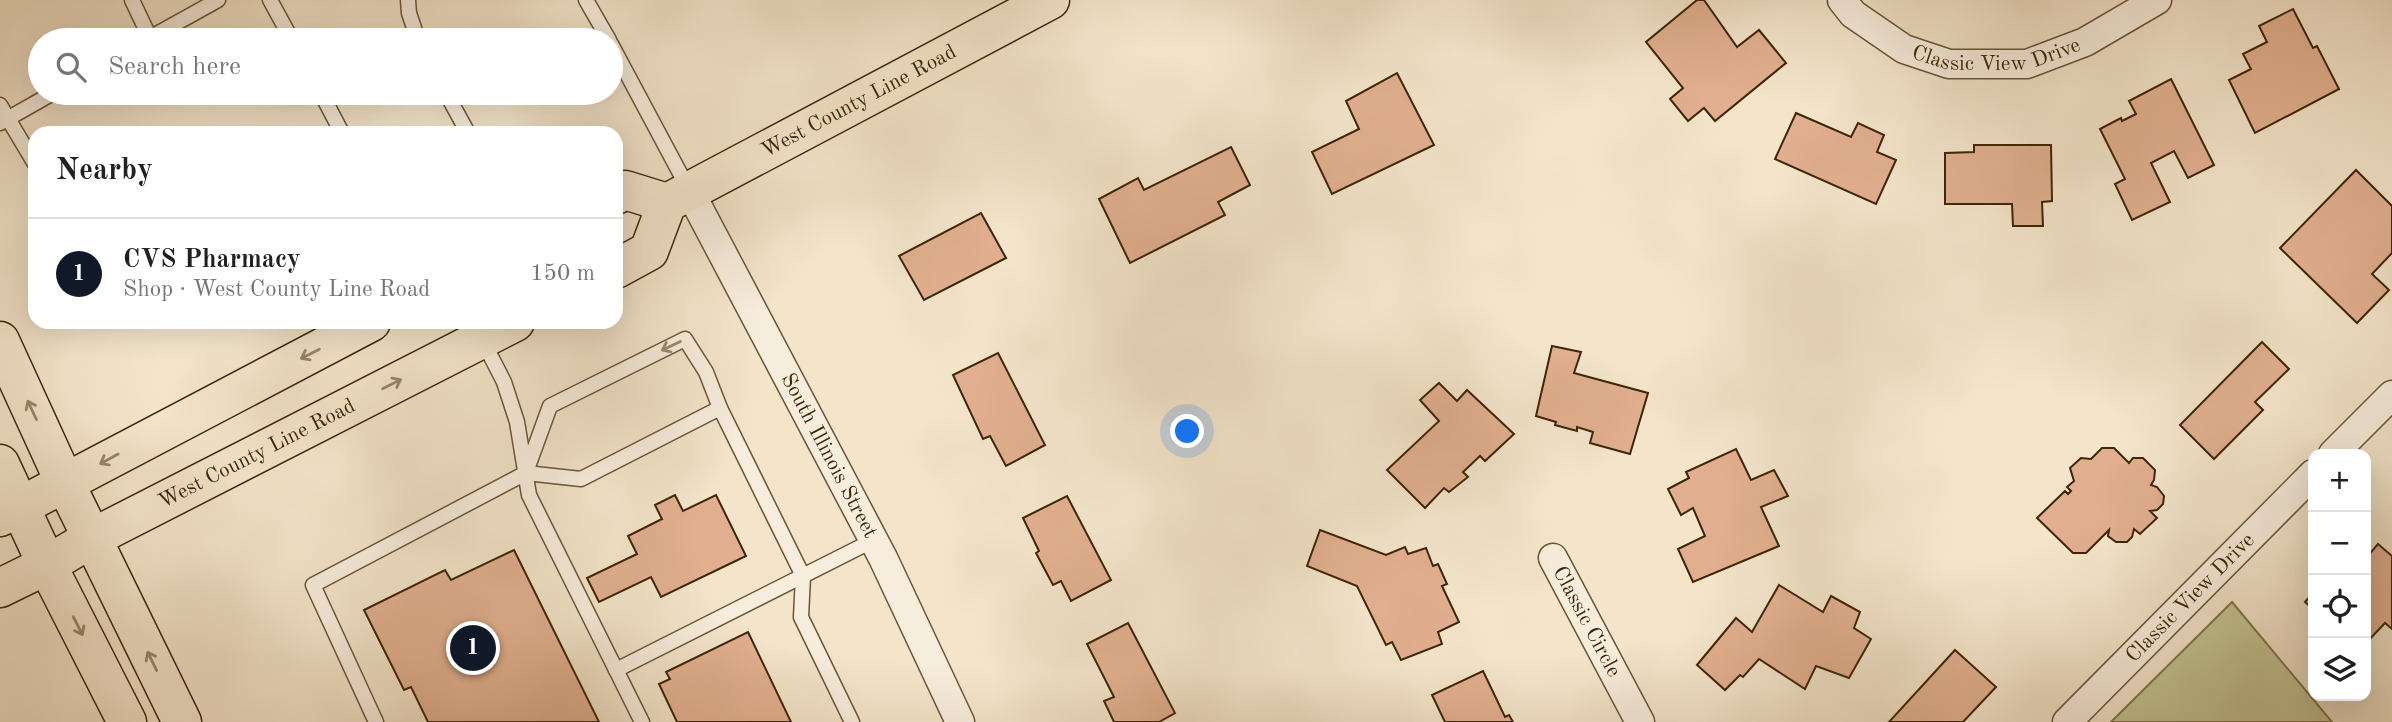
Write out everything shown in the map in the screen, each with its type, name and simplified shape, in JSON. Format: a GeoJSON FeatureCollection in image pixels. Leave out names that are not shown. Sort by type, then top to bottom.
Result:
{"type":"FeatureCollection","features":[{"type":"Feature","properties":{"kind":"main road","name":"West County Line Road"},"geometry":{"type":"LineString","coordinates":[[679,197],[1026,5]]}},
{"type":"Feature","properties":{"kind":"main road"},"geometry":{"type":"LineString","coordinates":[[623,191],[679,197],[649,251],[623,265]]}},
{"type":"Feature","properties":{"kind":"main road"},"geometry":{"type":"LineString","coordinates":[[10,513],[358,329]]}},
{"type":"Feature","properties":{"kind":"main road","name":"West County Line Road"},"geometry":{"type":"LineString","coordinates":[[0,588],[47,565],[92,538],[501,329]]}},
{"type":"Feature","properties":{"kind":"main road"},"geometry":{"type":"LineString","coordinates":[[0,341],[65,483],[182,722]]}},
{"type":"Feature","properties":{"kind":"main road"},"geometry":{"type":"LineString","coordinates":[[0,464],[10,513],[47,565],[127,722]]}},
{"type":"Feature","properties":{"kind":"street","name":"Classic View Drive"},"geometry":{"type":"LineString","coordinates":[[1842,0],[1853,14],[1904,49],[1949,64],[2027,64],[2085,42],[2157,0]]}},
{"type":"Feature","properties":{"kind":"street","name":"South Illinois Street"},"geometry":{"type":"LineString","coordinates":[[679,197],[874,540],[960,722]]}},
{"type":"Feature","properties":{"kind":"street"},"geometry":{"type":"LineString","coordinates":[[2338,449],[2392,395]]}},
{"type":"Feature","properties":{"kind":"street","name":"Classic View Drive"},"geometry":{"type":"LineString","coordinates":[[2067,722],[2308,479]]}},
{"type":"Feature","properties":{"kind":"street","name":"Classic Circle"},"geometry":{"type":"LineString","coordinates":[[1553,558],[1640,722]]}},
{"type":"Feature","properties":{"kind":"lane"},"geometry":{"type":"LineString","coordinates":[[132,0],[143,28]]}},
{"type":"Feature","properties":{"kind":"lane"},"geometry":{"type":"LineString","coordinates":[[168,28],[218,0]]}},
{"type":"Feature","properties":{"kind":"lane"},"geometry":{"type":"LineString","coordinates":[[270,0],[285,28]]}},
{"type":"Feature","properties":{"kind":"lane"},"geometry":{"type":"LineString","coordinates":[[408,0],[414,28]]}},
{"type":"Feature","properties":{"kind":"lane"},"geometry":{"type":"LineString","coordinates":[[586,0],[602,28]]}},
{"type":"Feature","properties":{"kind":"lane"},"geometry":{"type":"LineString","coordinates":[[623,71],[679,197]]}},
{"type":"Feature","properties":{"kind":"lane"},"geometry":{"type":"LineString","coordinates":[[0,105],[4,121],[28,154]]}},
{"type":"Feature","properties":{"kind":"lane"},"geometry":{"type":"LineString","coordinates":[[4,121],[32,105]]}},
{"type":"Feature","properties":{"kind":"lane"},"geometry":{"type":"LineString","coordinates":[[327,105],[338,126]]}},
{"type":"Feature","properties":{"kind":"lane"},"geometry":{"type":"LineString","coordinates":[[453,105],[464,126]]}},
{"type":"Feature","properties":{"kind":"lane"},"geometry":{"type":"LineString","coordinates":[[482,339],[504,382],[517,422],[529,495],[642,722]]}},
{"type":"Feature","properties":{"kind":"lane"},"geometry":{"type":"LineString","coordinates":[[526,473],[550,406],[685,339],[706,372],[720,408],[803,576],[801,617],[852,722]]}},
{"type":"Feature","properties":{"kind":"lane"},"geometry":{"type":"LineString","coordinates":[[376,722],[313,585],[526,473],[581,479],[720,408]]}},
{"type":"Feature","properties":{"kind":"lane"},"geometry":{"type":"LineString","coordinates":[[616,670],[874,540]]}},
{"type":"Feature","properties":{"kind":"green space"},"geometry":{"type":"Polygon","coordinates":[[[2232,602],[2308,693],[2308,701],[2314,701],[2332,722],[2111,722],[2232,602]]]}},
{"type":"Feature","properties":{"kind":"building"},"geometry":{"type":"Polygon","coordinates":[[[1697,0],[1704,0],[1737,47],[1759,30],[1786,63],[1715,121],[1704,108],[1688,121],[1670,99],[1683,88],[1646,42],[1697,0]]]}},
{"type":"Feature","properties":{"kind":"building"},"geometry":{"type":"Polygon","coordinates":[[[2293,9],[2313,48],[2317,46],[2339,89],[2255,133],[2229,80],[2251,69],[2243,54],[2267,42],[2259,26],[2293,9]]]}},
{"type":"Feature","properties":{"kind":"building"},"geometry":{"type":"Polygon","coordinates":[[[1397,73],[1434,145],[1332,194],[1312,152],[1359,129],[1346,101],[1397,73]]]}},
{"type":"Feature","properties":{"kind":"building"},"geometry":{"type":"Polygon","coordinates":[[[2171,79],[2214,165],[2188,178],[2174,151],[2151,163],[2170,202],[2132,220],[2115,184],[2125,179],[2100,129],[2136,114],[2129,101],[2171,79]]]}},
{"type":"Feature","properties":{"kind":"building"},"geometry":{"type":"Polygon","coordinates":[[[1796,113],[1851,137],[1858,123],[1884,135],[1877,152],[1896,160],[1876,204],[1775,159],[1796,113]]]}},
{"type":"Feature","properties":{"kind":"building"},"geometry":{"type":"Polygon","coordinates":[[[1974,145],[2051,145],[2052,201],[2042,202],[2043,226],[2013,226],[2012,204],[1945,204],[1945,153],[1974,152],[1974,145]]]}},
{"type":"Feature","properties":{"kind":"building"},"geometry":{"type":"Polygon","coordinates":[[[1231,147],[1250,185],[1218,202],[1225,215],[1130,263],[1099,199],[1138,178],[1144,190],[1231,147]]]}},
{"type":"Feature","properties":{"kind":"building"},"geometry":{"type":"Polygon","coordinates":[[[2356,170],[2392,206],[2392,253],[2372,274],[2389,290],[2357,323],[2280,248],[2356,170]]]}},
{"type":"Feature","properties":{"kind":"building"},"geometry":{"type":"Polygon","coordinates":[[[981,213],[1006,258],[924,300],[899,256],[981,213]]]}},
{"type":"Feature","properties":{"kind":"building"},"geometry":{"type":"Polygon","coordinates":[[[2262,342],[2289,369],[2255,402],[2263,410],[2214,459],[2180,425],[2262,342]]]}},
{"type":"Feature","properties":{"kind":"building"},"geometry":{"type":"Polygon","coordinates":[[[1552,346],[1581,352],[1574,373],[1648,393],[1630,454],[1590,443],[1593,432],[1555,425],[1556,422],[1536,416],[1552,346]]]}},
{"type":"Feature","properties":{"kind":"building"},"geometry":{"type":"Polygon","coordinates":[[[998,353],[1045,445],[1006,466],[990,436],[983,439],[953,375],[998,353]]]}},
{"type":"Feature","properties":{"kind":"building"},"geometry":{"type":"Polygon","coordinates":[[[1439,383],[1457,401],[1467,390],[1514,434],[1485,461],[1480,456],[1463,472],[1468,477],[1449,492],[1444,488],[1425,508],[1387,470],[1439,421],[1420,400],[1439,383]]]}},
{"type":"Feature","properties":{"kind":"building"},"geometry":{"type":"Polygon","coordinates":[[[2102,448],[2114,448],[2129,463],[2133,458],[2143,458],[2155,470],[2151,485],[2157,487],[2164,496],[2163,504],[2157,510],[2150,511],[2157,518],[2140,534],[2134,529],[2127,542],[2116,542],[2108,536],[2109,530],[2086,553],[2073,553],[2037,518],[2065,491],[2068,494],[2071,491],[2067,487],[2074,481],[2070,468],[2081,458],[2091,459],[2102,448]]]}},
{"type":"Feature","properties":{"kind":"building"},"geometry":{"type":"Polygon","coordinates":[[[1736,449],[1751,480],[1774,470],[1788,496],[1761,507],[1779,546],[1693,582],[1678,549],[1705,536],[1693,508],[1681,515],[1668,489],[1689,478],[1686,472],[1736,449]]]}},
{"type":"Feature","properties":{"kind":"building"},"geometry":{"type":"Polygon","coordinates":[[[675,495],[683,511],[716,495],[746,556],[661,597],[651,577],[599,602],[587,578],[637,554],[628,536],[662,519],[655,505],[675,495]]]}},
{"type":"Feature","properties":{"kind":"building"},"geometry":{"type":"Polygon","coordinates":[[[1067,496],[1111,580],[1071,601],[1061,581],[1053,585],[1036,553],[1039,551],[1023,518],[1067,496]]]}},
{"type":"Feature","properties":{"kind":"building"},"geometry":{"type":"Polygon","coordinates":[[[1320,530],[1386,555],[1405,547],[1408,554],[1426,548],[1433,566],[1438,564],[1447,584],[1442,586],[1459,622],[1438,632],[1442,644],[1401,660],[1392,642],[1386,645],[1357,586],[1307,566],[1320,530]]]}},
{"type":"Feature","properties":{"kind":"building"},"geometry":{"type":"Polygon","coordinates":[[[2378,544],[2392,556],[2392,629],[2385,623],[2371,638],[2371,575],[2371,552],[2378,544]]]}},
{"type":"Feature","properties":{"kind":"building"},"geometry":{"type":"Polygon","coordinates":[[[514,550],[599,722],[428,722],[411,687],[404,690],[364,610],[445,570],[451,580],[514,550]]]}},
{"type":"Feature","properties":{"kind":"building"},"geometry":{"type":"Polygon","coordinates":[[[1779,585],[1823,612],[1831,596],[1860,612],[1854,628],[1871,639],[1849,678],[1816,666],[1805,689],[1759,659],[1743,677],[1740,675],[1725,690],[1697,665],[1736,618],[1752,632],[1779,585]]]}},
{"type":"Feature","properties":{"kind":"building"},"geometry":{"type":"Polygon","coordinates":[[[1128,623],[1175,713],[1159,722],[1114,722],[1104,701],[1114,697],[1087,644],[1128,623]]]}},
{"type":"Feature","properties":{"kind":"building"},"geometry":{"type":"Polygon","coordinates":[[[748,632],[791,722],[677,722],[659,684],[670,679],[666,672],[748,632]]]}},
{"type":"Feature","properties":{"kind":"building"},"geometry":{"type":"Polygon","coordinates":[[[1955,650],[1996,687],[1963,722],[1889,722],[1955,650]]]}},
{"type":"Feature","properties":{"kind":"building"},"geometry":{"type":"Polygon","coordinates":[[[1483,671],[1505,717],[1509,715],[1513,722],[1445,722],[1432,695],[1483,671]]]}},
{"type":"Feature","properties":{"kind":"place","name":"CVS Pharmacy"},"geometry":{"type":"Point","coordinates":[473,648]}}]}
